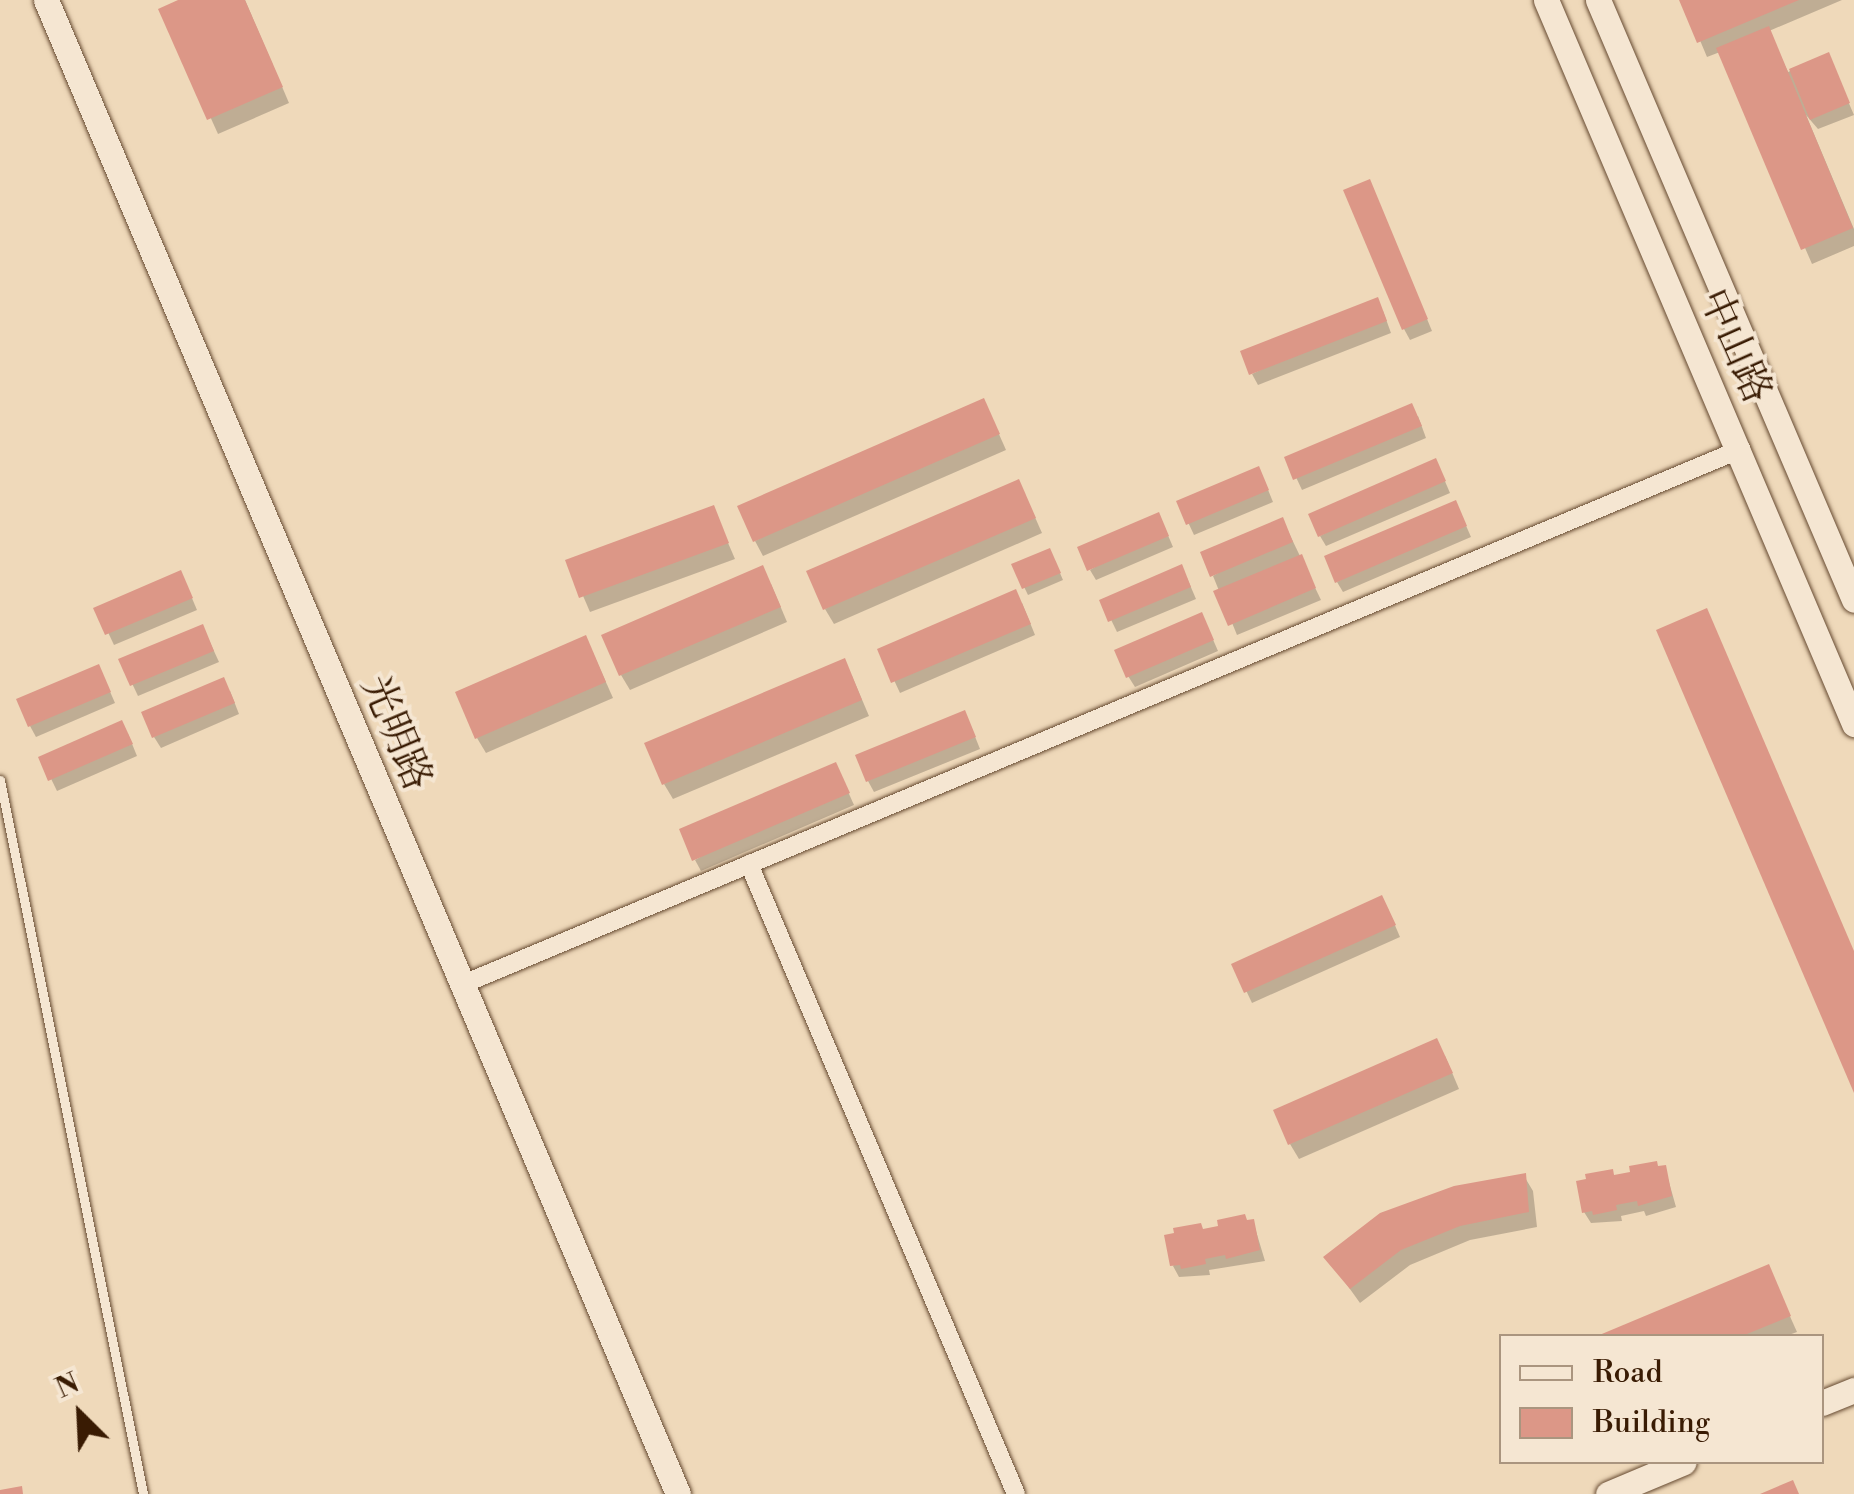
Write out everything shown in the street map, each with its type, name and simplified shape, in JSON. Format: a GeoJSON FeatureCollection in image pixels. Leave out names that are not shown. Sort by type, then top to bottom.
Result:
{"type":"FeatureCollection","features":[{"type":"Feature","properties":{"kind":"street","name":"光明路"},"geometry":{"type":"LineString","coordinates":[[46,0],[678,1494]]}},
{"type":"Feature","properties":{"kind":"street","name":"中山路"},"geometry":{"type":"LineString","coordinates":[[1546,0],[1854,724]]}},
{"type":"Feature","properties":{"kind":"street","name":"中山路"},"geometry":{"type":"LineString","coordinates":[[1598,0],[1854,600]]}},
{"type":"Feature","properties":{"kind":"street"},"geometry":{"type":"LineString","coordinates":[[461,985],[1740,449]]}},
{"type":"Feature","properties":{"kind":"street"},"geometry":{"type":"LineString","coordinates":[[750,864],[1016,1494]]}},
{"type":"Feature","properties":{"kind":"street"},"geometry":{"type":"LineString","coordinates":[[1824,1402],[1854,1390]]}},
{"type":"Feature","properties":{"kind":"street"},"geometry":{"type":"LineString","coordinates":[[1608,1494],[1679,1464]]}},
{"type":"Feature","properties":{"kind":"lane"},"geometry":{"type":"LineString","coordinates":[[0,780],[143,1494]]}},
{"type":"Feature","properties":{"kind":"building"},"geometry":{"type":"Polygon","coordinates":[[[178,0],[245,0],[283,87],[207,120],[158,9],[178,0]]]}},
{"type":"Feature","properties":{"kind":"building"},"geometry":{"type":"Polygon","coordinates":[[[1679,0],[1799,0],[1697,43],[1679,0]]]}},
{"type":"Feature","properties":{"kind":"building"},"geometry":{"type":"Polygon","coordinates":[[[1769,26],[1853,228],[1801,250],[1716,48],[1769,26]]]}},
{"type":"Feature","properties":{"kind":"building"},"geometry":{"type":"Polygon","coordinates":[[[1829,52],[1850,103],[1810,120],[1789,69],[1829,52]]]}},
{"type":"Feature","properties":{"kind":"building"},"geometry":{"type":"Polygon","coordinates":[[[1370,179],[1428,319],[1402,330],[1343,190],[1370,179]]]}},
{"type":"Feature","properties":{"kind":"building"},"geometry":{"type":"Polygon","coordinates":[[[1378,297],[1387,321],[1249,375],[1240,351],[1378,297]]]}},
{"type":"Feature","properties":{"kind":"building"},"geometry":{"type":"Polygon","coordinates":[[[984,398],[1000,434],[753,542],[737,506],[984,398]]]}},
{"type":"Feature","properties":{"kind":"building"},"geometry":{"type":"Polygon","coordinates":[[[1412,403],[1422,426],[1293,480],[1284,457],[1412,403]]]}},
{"type":"Feature","properties":{"kind":"building"},"geometry":{"type":"Polygon","coordinates":[[[1436,458],[1446,481],[1318,537],[1308,514],[1436,458]]]}},
{"type":"Feature","properties":{"kind":"building"},"geometry":{"type":"Polygon","coordinates":[[[1259,466],[1269,490],[1186,525],[1176,501],[1259,466]]]}},
{"type":"Feature","properties":{"kind":"building"},"geometry":{"type":"Polygon","coordinates":[[[1019,479],[1036,518],[823,610],[806,571],[1019,479]]]}},
{"type":"Feature","properties":{"kind":"building"},"geometry":{"type":"Polygon","coordinates":[[[1456,500],[1467,526],[1335,583],[1324,556],[1456,500]]]}},
{"type":"Feature","properties":{"kind":"building"},"geometry":{"type":"Polygon","coordinates":[[[714,505],[729,543],[579,598],[565,560],[714,505]]]}},
{"type":"Feature","properties":{"kind":"building"},"geometry":{"type":"Polygon","coordinates":[[[1159,512],[1169,536],[1087,571],[1077,547],[1159,512]]]}},
{"type":"Feature","properties":{"kind":"building"},"geometry":{"type":"Polygon","coordinates":[[[1283,517],[1293,542],[1210,577],[1200,552],[1283,517]]]}},
{"type":"Feature","properties":{"kind":"building"},"geometry":{"type":"Polygon","coordinates":[[[1050,548],[1061,573],[1022,589],[1011,564],[1050,548]]]}},
{"type":"Feature","properties":{"kind":"building"},"geometry":{"type":"Polygon","coordinates":[[[1302,554],[1316,588],[1228,626],[1213,591],[1302,554]]]}},
{"type":"Feature","properties":{"kind":"building"},"geometry":{"type":"Polygon","coordinates":[[[1182,564],[1191,587],[1108,622],[1099,600],[1182,564]]]}},
{"type":"Feature","properties":{"kind":"building"},"geometry":{"type":"Polygon","coordinates":[[[763,565],[781,607],[619,676],[601,635],[763,565]]]}},
{"type":"Feature","properties":{"kind":"building"},"geometry":{"type":"Polygon","coordinates":[[[181,570],[193,598],[105,635],[93,608],[181,570]]]}},
{"type":"Feature","properties":{"kind":"building"},"geometry":{"type":"Polygon","coordinates":[[[1016,589],[1031,624],[891,683],[877,649],[1016,589]]]}},
{"type":"Feature","properties":{"kind":"building"},"geometry":{"type":"Polygon","coordinates":[[[1707,608],[1854,951],[1854,1093],[1656,630],[1707,608]]]}},
{"type":"Feature","properties":{"kind":"building"},"geometry":{"type":"Polygon","coordinates":[[[1202,612],[1214,640],[1126,678],[1114,650],[1202,612]]]}},
{"type":"Feature","properties":{"kind":"building"},"geometry":{"type":"Polygon","coordinates":[[[203,624],[214,651],[130,686],[118,659],[203,624]]]}},
{"type":"Feature","properties":{"kind":"building"},"geometry":{"type":"Polygon","coordinates":[[[586,635],[606,682],[475,739],[455,692],[586,635]]]}},
{"type":"Feature","properties":{"kind":"building"},"geometry":{"type":"Polygon","coordinates":[[[845,658],[862,700],[662,785],[644,743],[845,658]]]}},
{"type":"Feature","properties":{"kind":"building"},"geometry":{"type":"Polygon","coordinates":[[[99,664],[111,692],[28,727],[16,699],[99,664]]]}},
{"type":"Feature","properties":{"kind":"building"},"geometry":{"type":"Polygon","coordinates":[[[224,677],[235,703],[152,738],[141,712],[224,677]]]}},
{"type":"Feature","properties":{"kind":"building"},"geometry":{"type":"Polygon","coordinates":[[[965,710],[976,737],[866,782],[855,755],[965,710]]]}},
{"type":"Feature","properties":{"kind":"building"},"geometry":{"type":"Polygon","coordinates":[[[122,720],[133,744],[48,781],[38,757],[122,720]]]}},
{"type":"Feature","properties":{"kind":"building"},"geometry":{"type":"Polygon","coordinates":[[[836,762],[850,793],[692,861],[679,829],[836,762]]]}},
{"type":"Feature","properties":{"kind":"building"},"geometry":{"type":"Polygon","coordinates":[[[1382,895],[1396,925],[1244,993],[1231,964],[1382,895]]]}},
{"type":"Feature","properties":{"kind":"building"},"geometry":{"type":"Polygon","coordinates":[[[1437,1038],[1453,1073],[1288,1145],[1273,1110],[1437,1038]]]}},
{"type":"Feature","properties":{"kind":"building"},"geometry":{"type":"Polygon","coordinates":[[[1657,1161],[1658,1166],[1666,1165],[1672,1196],[1638,1206],[1637,1201],[1616,1205],[1617,1210],[1593,1215],[1592,1211],[1582,1213],[1576,1181],[1586,1179],[1585,1174],[1613,1169],[1614,1175],[1630,1172],[1629,1166],[1657,1161]]]}},
{"type":"Feature","properties":{"kind":"building"},"geometry":{"type":"Polygon","coordinates":[[[1526,1173],[1529,1212],[1460,1226],[1401,1250],[1350,1289],[1323,1257],[1380,1213],[1454,1186],[1526,1173]]]}},
{"type":"Feature","properties":{"kind":"building"},"geometry":{"type":"Polygon","coordinates":[[[1245,1214],[1247,1220],[1254,1219],[1260,1250],[1226,1259],[1225,1255],[1205,1259],[1206,1264],[1181,1269],[1180,1265],[1170,1266],[1164,1235],[1174,1233],[1173,1228],[1201,1223],[1203,1229],[1218,1226],[1217,1220],[1245,1214]]]}},
{"type":"Feature","properties":{"kind":"building"},"geometry":{"type":"Polygon","coordinates":[[[1769,1264],[1791,1316],[1747,1334],[1602,1334],[1769,1264]]]}},
{"type":"Feature","properties":{"kind":"building"},"geometry":{"type":"Polygon","coordinates":[[[1793,1480],[1799,1494],[1760,1494],[1793,1480]]]}},
{"type":"Feature","properties":{"kind":"building"},"geometry":{"type":"Polygon","coordinates":[[[22,1486],[23,1494],[0,1494],[0,1490],[22,1486]]]}}]}
